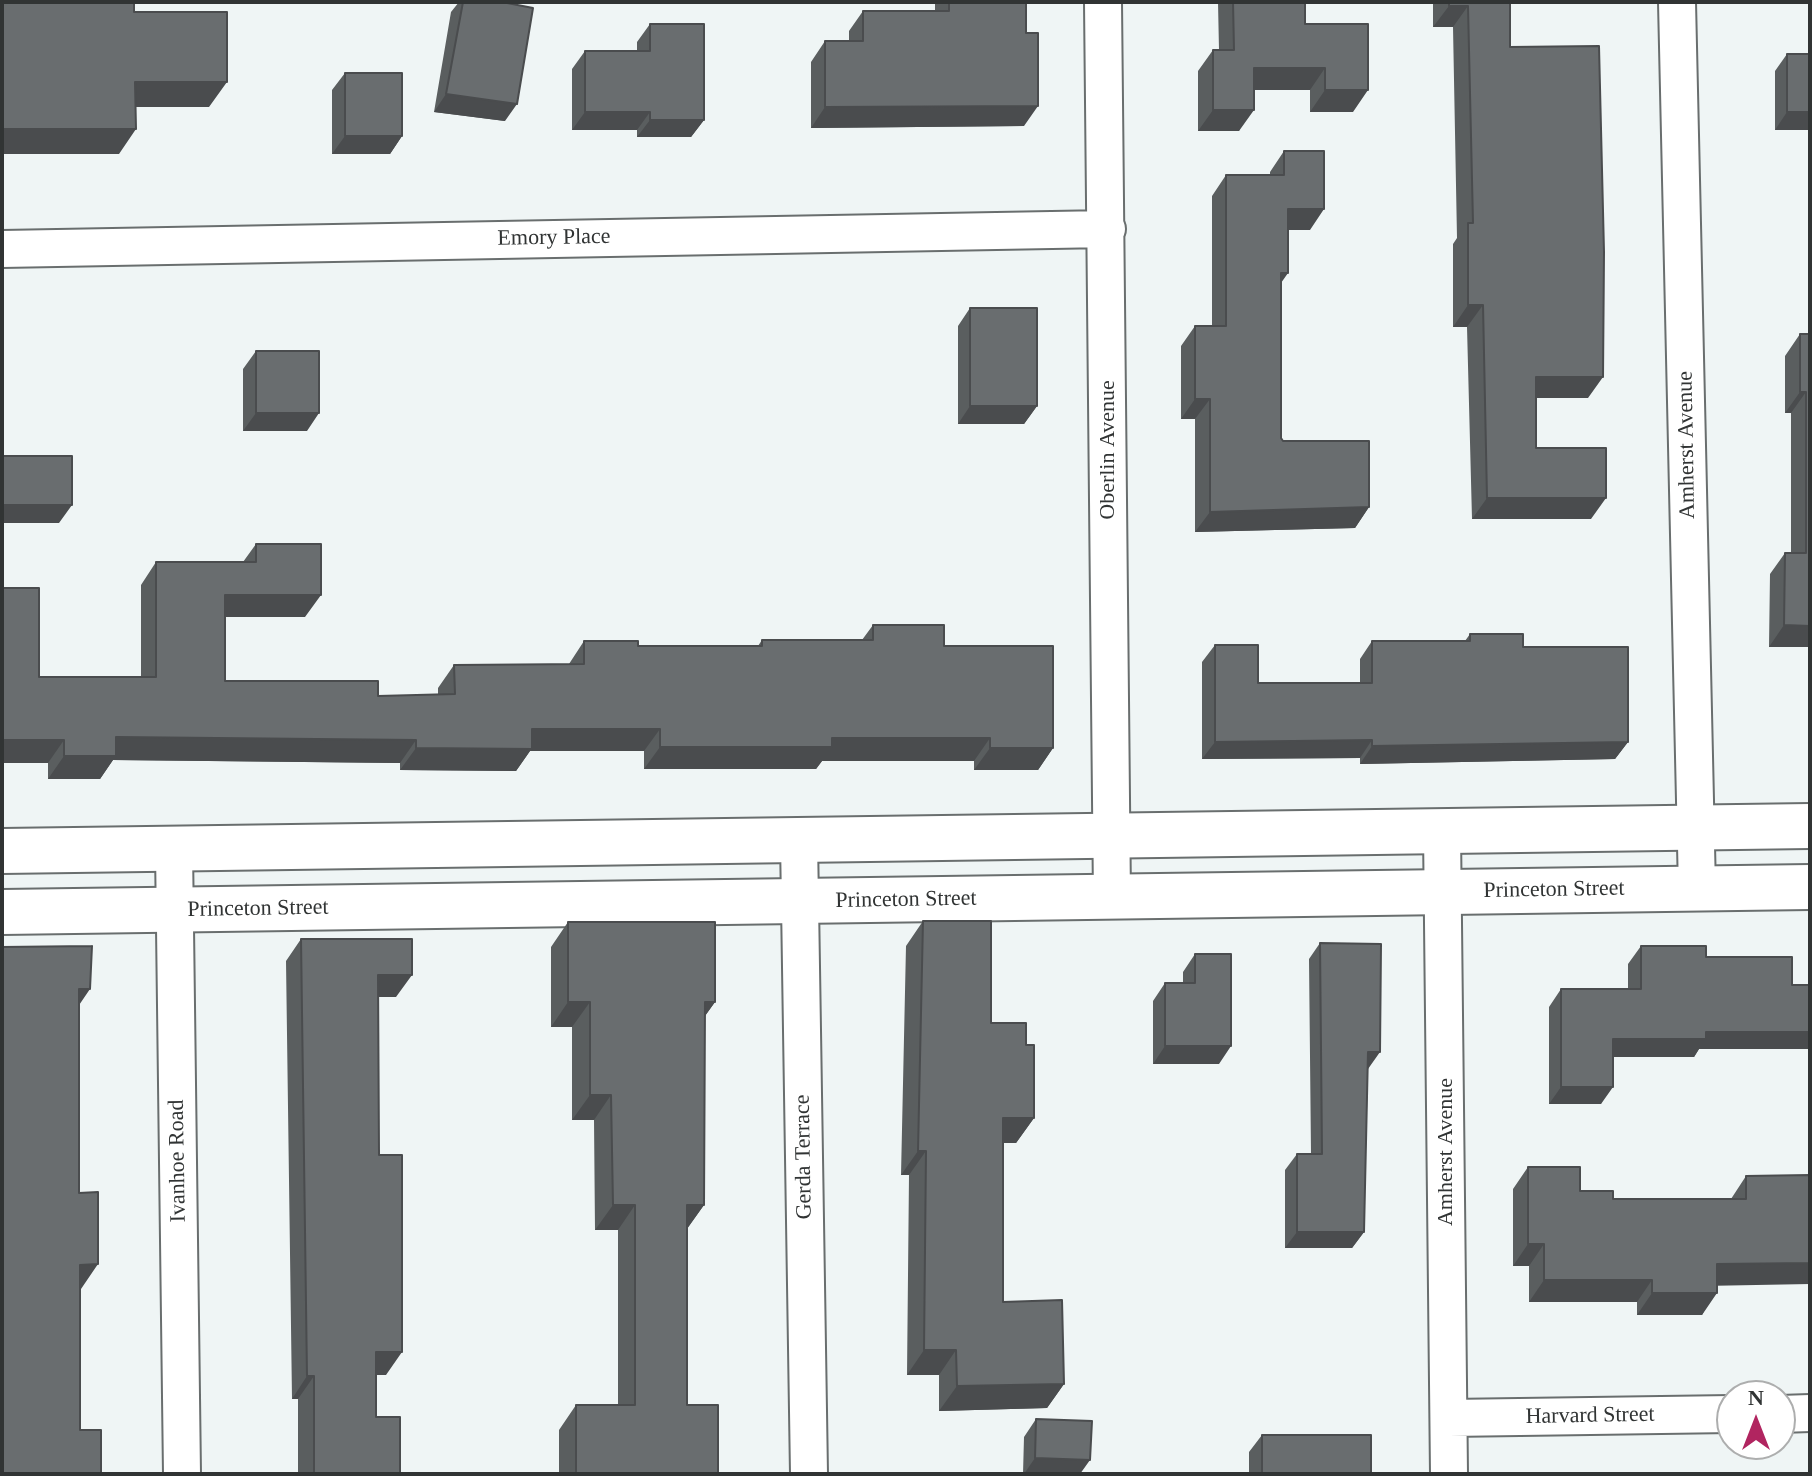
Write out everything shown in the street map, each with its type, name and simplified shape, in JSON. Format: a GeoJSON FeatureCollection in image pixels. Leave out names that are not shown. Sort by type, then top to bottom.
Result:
{"type":"FeatureCollection","features":[{"type":"Feature","properties":{"kind":"main road"},"geometry":{"type":"LineString","coordinates":[[2,851],[1810,826]]}},
{"type":"Feature","properties":{"kind":"main road","name":"Princeton Street"},"geometry":{"type":"LineString","coordinates":[[2,912],[1810,887]]}},
{"type":"Feature","properties":{"kind":"street","name":"Oberlin Avenue"},"geometry":{"type":"LineString","coordinates":[[1103,2],[1112,898]]}},
{"type":"Feature","properties":{"kind":"street","name":"Amherst Avenue"},"geometry":{"type":"LineString","coordinates":[[1677,2],[1697,889]]}},
{"type":"Feature","properties":{"kind":"street","name":"Emory Place"},"geometry":{"type":"LineString","coordinates":[[2,249],[1107,229]]}},
{"type":"Feature","properties":{"kind":"street","name":"Amherst Avenue"},"geometry":{"type":"LineString","coordinates":[[1442,831],[1449,1474]]}},
{"type":"Feature","properties":{"kind":"street","name":"Gerda Terrace"},"geometry":{"type":"LineString","coordinates":[[799,840],[809,1474]]}},
{"type":"Feature","properties":{"kind":"street","name":"Ivanhoe Road"},"geometry":{"type":"LineString","coordinates":[[174,849],[182,1474]]}},
{"type":"Feature","properties":{"kind":"street","name":"Harvard Street"},"geometry":{"type":"LineString","coordinates":[[1449,1418],[1716,1414]]}},
{"type":"Feature","properties":{"kind":"building"},"geometry":{"type":"Polygon","coordinates":[[[2,2],[134,2],[134,12],[227,12],[227,82],[135,82],[136,129],[2,129],[2,2]]]}},
{"type":"Feature","properties":{"kind":"building"},"geometry":{"type":"Polygon","coordinates":[[[463,2],[502,2],[533,8],[517,104],[446,94],[463,2]]]}},
{"type":"Feature","properties":{"kind":"building"},"geometry":{"type":"Polygon","coordinates":[[[949,2],[1026,2],[1026,33],[1038,33],[1038,106],[825,107],[825,41],[863,41],[863,11],[949,11],[949,2]]]}},
{"type":"Feature","properties":{"kind":"building"},"geometry":{"type":"Polygon","coordinates":[[[1233,2],[1305,2],[1305,24],[1368,24],[1368,90],[1325,90],[1325,68],[1254,68],[1254,110],[1213,110],[1213,50],[1234,50],[1233,2]]]}},
{"type":"Feature","properties":{"kind":"building"},"geometry":{"type":"Polygon","coordinates":[[[1449,2],[1510,2],[1510,47],[1599,46],[1604,252],[1603,377],[1536,377],[1536,448],[1606,448],[1606,498],[1487,498],[1483,305],[1468,305],[1468,223],[1473,223],[1468,6],[1449,6],[1449,2]]]}},
{"type":"Feature","properties":{"kind":"building"},"geometry":{"type":"Polygon","coordinates":[[[650,24],[704,24],[704,120],[650,120],[650,112],[585,112],[585,51],[650,51],[650,24]]]}},
{"type":"Feature","properties":{"kind":"building"},"geometry":{"type":"Polygon","coordinates":[[[1787,54],[1810,54],[1810,112],[1787,112],[1787,54]]]}},
{"type":"Feature","properties":{"kind":"building"},"geometry":{"type":"Polygon","coordinates":[[[345,73],[402,73],[402,136],[345,136],[345,73]]]}},
{"type":"Feature","properties":{"kind":"building"},"geometry":{"type":"Polygon","coordinates":[[[1284,151],[1324,151],[1324,209],[1288,209],[1288,273],[1281,273],[1281,438],[1283,441],[1369,441],[1369,507],[1210,512],[1210,399],[1195,399],[1195,326],[1226,326],[1226,175],[1284,175],[1284,151]]]}},
{"type":"Feature","properties":{"kind":"building"},"geometry":{"type":"Polygon","coordinates":[[[970,308],[1037,308],[1037,406],[970,406],[970,308]]]}},
{"type":"Feature","properties":{"kind":"building"},"geometry":{"type":"Polygon","coordinates":[[[1800,334],[1810,334],[1810,626],[1784,625],[1785,553],[1806,553],[1806,392],[1800,392],[1800,334]]]}},
{"type":"Feature","properties":{"kind":"building"},"geometry":{"type":"Polygon","coordinates":[[[256,351],[319,351],[319,413],[256,413],[256,351]]]}},
{"type":"Feature","properties":{"kind":"building"},"geometry":{"type":"Polygon","coordinates":[[[2,456],[72,456],[72,505],[2,505],[2,456]]]}},
{"type":"Feature","properties":{"kind":"building"},"geometry":{"type":"Polygon","coordinates":[[[256,544],[321,544],[321,595],[225,595],[225,681],[378,681],[378,696],[455,694],[454,665],[584,664],[584,641],[638,641],[638,646],[762,646],[762,640],[873,640],[873,625],[944,625],[944,646],[1053,646],[1053,748],[990,748],[990,738],[832,738],[832,747],[660,747],[660,729],[532,729],[532,749],[416,748],[416,740],[116,737],[116,756],[64,756],[64,740],[2,740],[2,588],[39,588],[39,677],[156,677],[156,562],[256,562],[256,544]]]}},
{"type":"Feature","properties":{"kind":"building"},"geometry":{"type":"Polygon","coordinates":[[[1470,634],[1523,634],[1523,647],[1628,647],[1628,742],[1372,746],[1372,740],[1215,742],[1215,645],[1258,645],[1258,683],[1372,683],[1372,641],[1470,641],[1470,634]]]}},
{"type":"Feature","properties":{"kind":"building"},"geometry":{"type":"Polygon","coordinates":[[[923,921],[991,921],[991,1023],[1026,1023],[1026,1045],[1034,1045],[1034,1118],[1003,1118],[1003,1302],[1062,1300],[1064,1384],[957,1386],[956,1350],[924,1350],[926,1151],[918,1151],[923,921]]]}},
{"type":"Feature","properties":{"kind":"building"},"geometry":{"type":"Polygon","coordinates":[[[568,922],[715,922],[715,1002],[705,1002],[704,1205],[687,1205],[687,1405],[718,1405],[718,1474],[576,1474],[576,1405],[635,1405],[635,1205],[613,1205],[611,1095],[590,1095],[590,1002],[568,1002],[568,922]]]}},
{"type":"Feature","properties":{"kind":"building"},"geometry":{"type":"Polygon","coordinates":[[[301,939],[412,939],[412,975],[378,975],[379,1155],[402,1155],[402,1352],[376,1352],[376,1417],[400,1417],[400,1474],[314,1474],[314,1376],[307,1376],[301,939]]]}},
{"type":"Feature","properties":{"kind":"building"},"geometry":{"type":"Polygon","coordinates":[[[1320,943],[1381,944],[1380,1052],[1368,1052],[1364,1232],[1297,1232],[1297,1154],[1322,1154],[1320,943]]]}},
{"type":"Feature","properties":{"kind":"building"},"geometry":{"type":"Polygon","coordinates":[[[92,946],[90,989],[79,989],[79,1193],[98,1192],[98,1264],[80,1265],[80,1430],[101,1430],[101,1474],[2,1474],[2,947],[92,946]]]}},
{"type":"Feature","properties":{"kind":"building"},"geometry":{"type":"Polygon","coordinates":[[[1641,946],[1706,946],[1706,957],[1792,957],[1792,985],[1810,985],[1810,1032],[1706,1032],[1706,1039],[1613,1039],[1613,1087],[1561,1087],[1561,989],[1641,989],[1641,946]]]}},
{"type":"Feature","properties":{"kind":"building"},"geometry":{"type":"Polygon","coordinates":[[[1195,954],[1231,954],[1231,1046],[1165,1046],[1165,983],[1195,983],[1195,954]]]}},
{"type":"Feature","properties":{"kind":"building"},"geometry":{"type":"Polygon","coordinates":[[[1528,1167],[1580,1167],[1580,1191],[1613,1191],[1613,1199],[1746,1199],[1746,1176],[1810,1175],[1810,1263],[1717,1264],[1717,1293],[1652,1293],[1652,1280],[1544,1280],[1544,1244],[1528,1244],[1528,1167]]]}},
{"type":"Feature","properties":{"kind":"building"},"geometry":{"type":"Polygon","coordinates":[[[1036,1419],[1092,1421],[1090,1460],[1035,1458],[1036,1419]]]}},
{"type":"Feature","properties":{"kind":"building"},"geometry":{"type":"Polygon","coordinates":[[[1262,1435],[1371,1435],[1371,1474],[1262,1474],[1262,1435]]]}}]}
